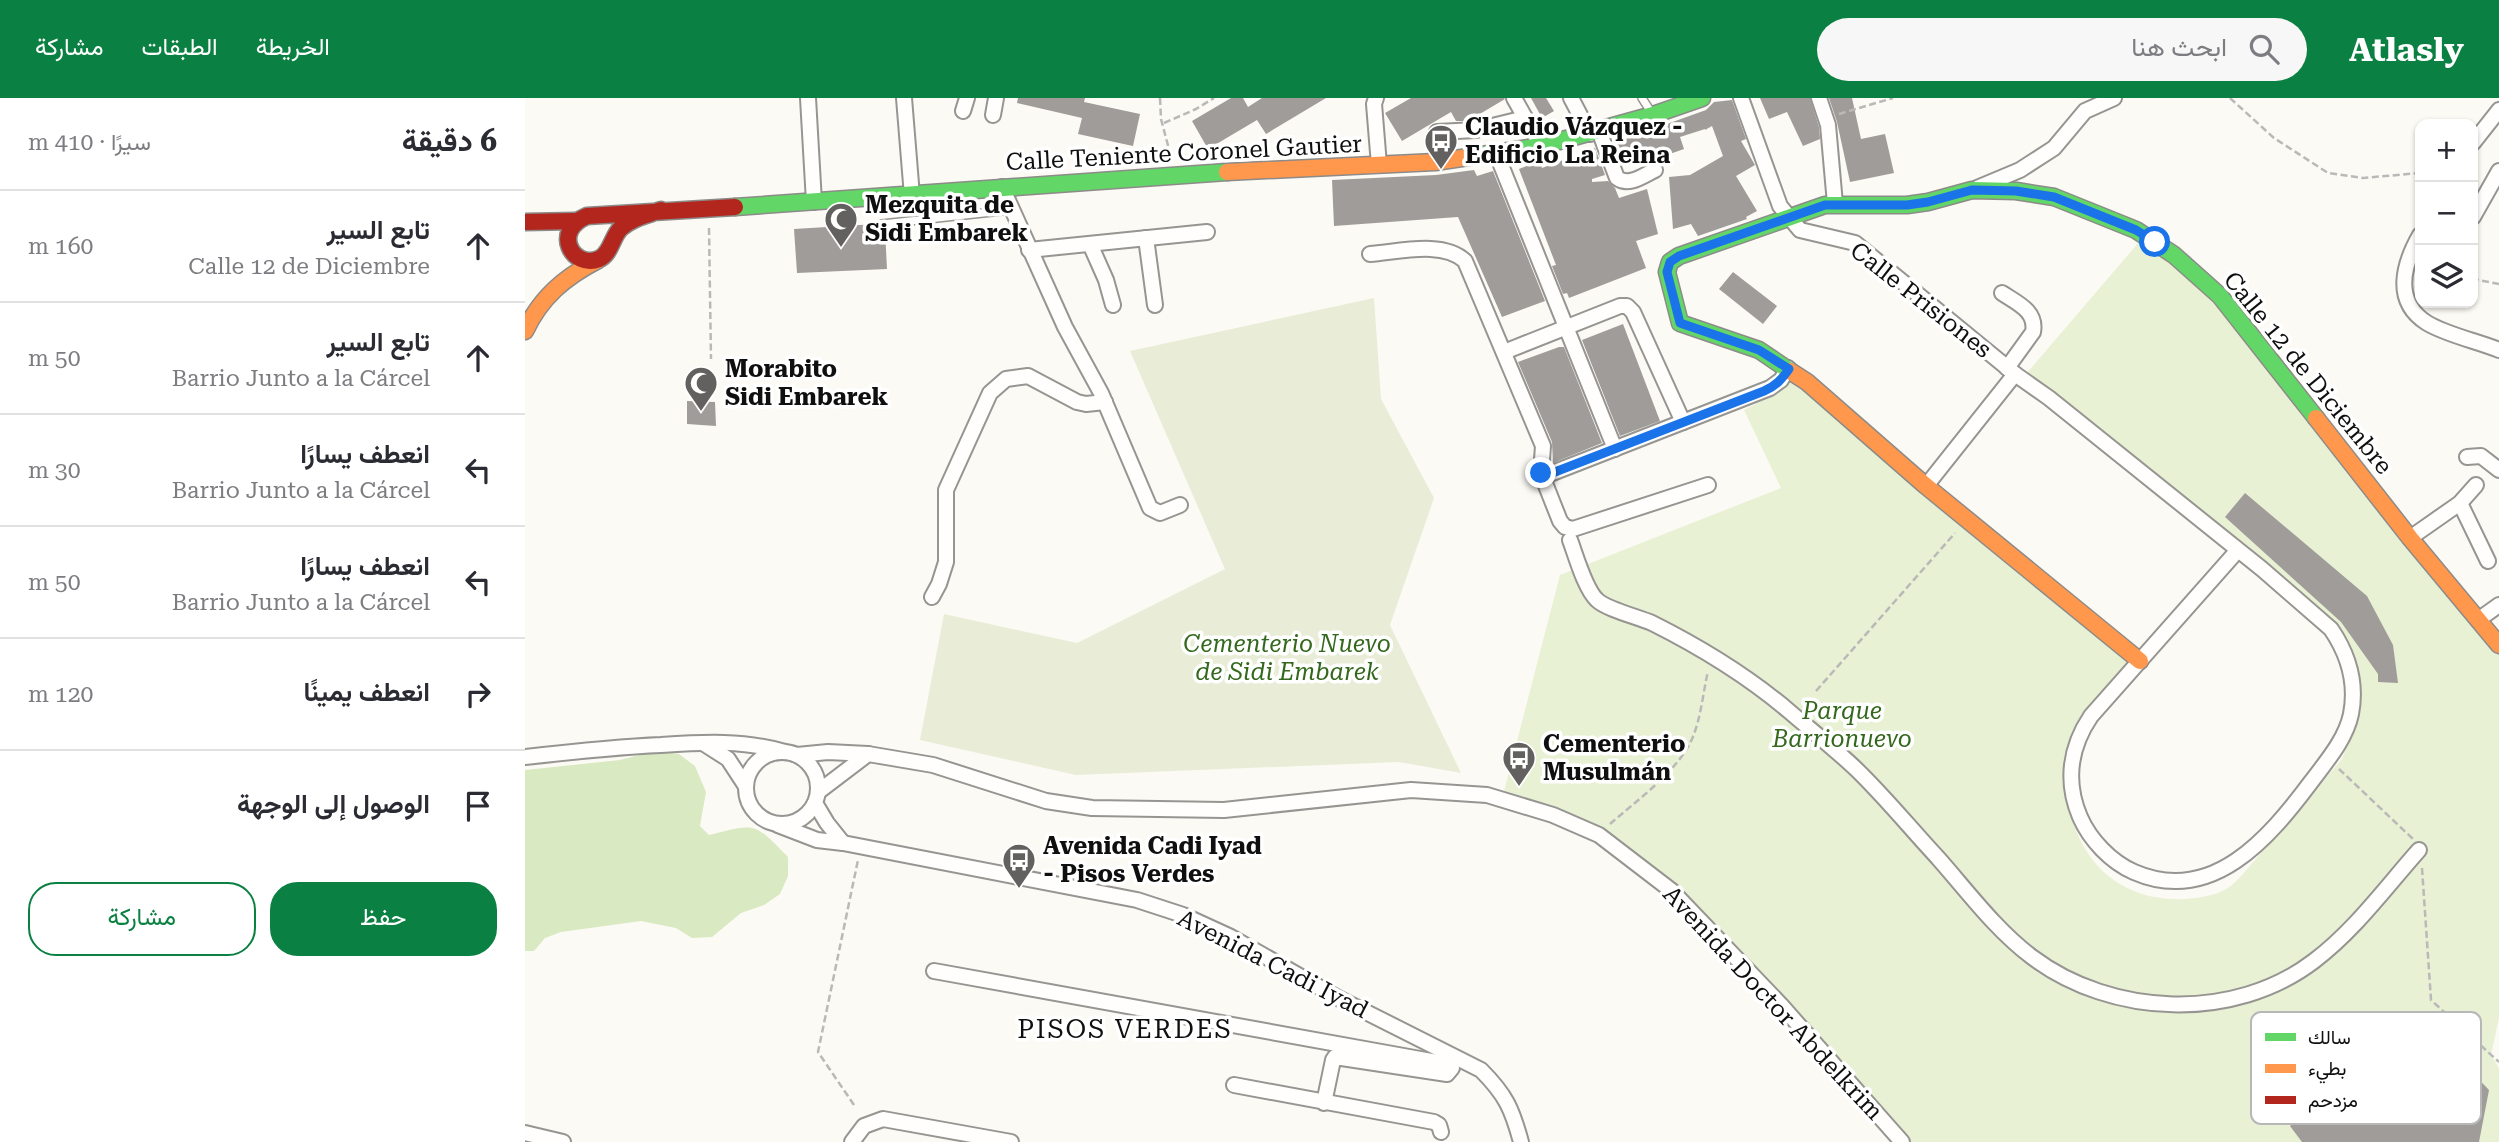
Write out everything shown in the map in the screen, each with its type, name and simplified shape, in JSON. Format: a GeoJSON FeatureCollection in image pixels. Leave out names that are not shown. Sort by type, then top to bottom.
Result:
{"type":"FeatureCollection","features":[{"type":"Feature","properties":{"kind":"street"},"geometry":{"type":"LineString","coordinates":[[808,98],[814,202]]}},
{"type":"Feature","properties":{"kind":"street"},"geometry":{"type":"LineString","coordinates":[[904,98],[912,195]]}},
{"type":"Feature","properties":{"kind":"street"},"geometry":{"type":"LineString","coordinates":[[993,115],[996,98]]}},
{"type":"Feature","properties":{"kind":"street"},"geometry":{"type":"LineString","coordinates":[[1376,98],[1374,104],[1379,165]]}},
{"type":"Feature","properties":{"kind":"street"},"geometry":{"type":"LineString","coordinates":[[1514,98],[1541,146]]}},
{"type":"Feature","properties":{"kind":"street"},"geometry":{"type":"LineString","coordinates":[[1571,98],[1595,132],[1621,182],[1629,182],[1655,170]]}},
{"type":"Feature","properties":{"kind":"street","name":"Calle Teniente Coronel Gautier"},"geometry":{"type":"LineString","coordinates":[[593,216],[1160,175],[1435,162],[1497,155],[1541,146],[1653,115],[1702,98]]}},
{"type":"Feature","properties":{"kind":"street"},"geometry":{"type":"LineString","coordinates":[[1741,98],[1780,206],[1787,217]]}},
{"type":"Feature","properties":{"kind":"street"},"geometry":{"type":"LineString","coordinates":[[1819,98],[1826,118],[1835,204]]}},
{"type":"Feature","properties":{"kind":"street"},"geometry":{"type":"LineString","coordinates":[[1972,190],[2020,170],[2054,148],[2085,111],[2114,98]]}},
{"type":"Feature","properties":{"kind":"street"},"geometry":{"type":"LineString","coordinates":[[2478,137],[2499,110]]}},
{"type":"Feature","properties":{"kind":"street"},"geometry":{"type":"LineString","coordinates":[[1437,132],[1476,130],[1525,118]]}},
{"type":"Feature","properties":{"kind":"street"},"geometry":{"type":"LineString","coordinates":[[1497,155],[1615,449]]}},
{"type":"Feature","properties":{"kind":"street"},"geometry":{"type":"LineString","coordinates":[[2478,208],[2499,171]]}},
{"type":"Feature","properties":{"kind":"street"},"geometry":{"type":"LineString","coordinates":[[1002,187],[1065,327],[1105,402],[1150,508],[1160,513],[1180,505]]}},
{"type":"Feature","properties":{"kind":"street","name":"Calle 12 de Diciembre"},"geometry":{"type":"LineString","coordinates":[[1789,369],[1759,350],[1680,323],[1667,272],[1670,262],[1679,256],[1787,217],[1835,204],[1907,205],[1972,190],[2016,191],[2054,197],[2136,230],[2174,255],[2220,296],[2410,538],[2499,645]]}},
{"type":"Feature","properties":{"kind":"street","name":"Calle Teniente Coronel Gautier"},"geometry":{"type":"LineString","coordinates":[[613,240],[618,230],[629,223],[661,211]]}},
{"type":"Feature","properties":{"kind":"street"},"geometry":{"type":"LineString","coordinates":[[525,331],[536,310],[554,287],[574,271],[598,260],[608,252],[613,240],[608,224],[593,216],[580,217],[575,221],[569,230],[568,245],[554,287]]}},
{"type":"Feature","properties":{"kind":"street","name":"Calle Prisiones"},"geometry":{"type":"LineString","coordinates":[[1787,217],[1805,232],[1855,243],[2011,371],[2049,398],[2238,550],[2331,629],[2346,654],[2353,683],[2348,728],[2328,759],[2286,813],[2229,867],[2186,881],[2155,879],[2130,871],[2109,856],[2090,835],[2072,794],[2073,753],[2083,728],[2238,550]]}},
{"type":"Feature","properties":{"kind":"street"},"geometry":{"type":"LineString","coordinates":[[530,221],[575,221]]}},
{"type":"Feature","properties":{"kind":"street"},"geometry":{"type":"LineString","coordinates":[[530,221],[568,245],[582,259],[598,260]]}},
{"type":"Feature","properties":{"kind":"street"},"geometry":{"type":"LineString","coordinates":[[1029,250],[1207,232]]}},
{"type":"Feature","properties":{"kind":"street"},"geometry":{"type":"LineString","coordinates":[[1146,238],[1155,305]]}},
{"type":"Feature","properties":{"kind":"street"},"geometry":{"type":"LineString","coordinates":[[1090,244],[1106,280],[1113,305]]}},
{"type":"Feature","properties":{"kind":"street"},"geometry":{"type":"LineString","coordinates":[[2415,244],[2404,272],[2406,291],[2414,309],[2428,323],[2499,350]]}},
{"type":"Feature","properties":{"kind":"street"},"geometry":{"type":"LineString","coordinates":[[1370,254],[1441,248],[1459,255],[1469,267],[1543,446],[1540,468],[1542,477],[1560,521],[1569,529],[1708,485]]}},
{"type":"Feature","properties":{"kind":"street"},"geometry":{"type":"LineString","coordinates":[[1926,486],[2011,371],[2033,332],[2030,312],[2003,293]]}},
{"type":"Feature","properties":{"kind":"street"},"geometry":{"type":"LineString","coordinates":[[1504,352],[1620,306],[1630,308],[1683,422]]}},
{"type":"Feature","properties":{"kind":"street"},"geometry":{"type":"LineString","coordinates":[[1542,477],[1770,388],[1781,380],[1789,369],[1926,486],[2140,661]]}},
{"type":"Feature","properties":{"kind":"street"},"geometry":{"type":"LineString","coordinates":[[932,597],[946,562],[946,490],[990,393],[1006,379],[1028,376],[1077,402],[1105,402]]}},
{"type":"Feature","properties":{"kind":"street"},"geometry":{"type":"LineString","coordinates":[[2467,457],[2481,456],[2499,470]]}},
{"type":"Feature","properties":{"kind":"street"},"geometry":{"type":"LineString","coordinates":[[2410,538],[2460,503],[2476,485]]}},
{"type":"Feature","properties":{"kind":"street"},"geometry":{"type":"LineString","coordinates":[[2460,503],[2489,561]]}},
{"type":"Feature","properties":{"kind":"street"},"geometry":{"type":"LineString","coordinates":[[1570,540],[1591,593],[1597,601],[1652,624],[1711,657],[1770,696],[1856,769],[2017,944],[2033,958],[2068,979],[2120,997],[2160,1004],[2201,1004],[2239,997],[2276,984],[2329,950],[2419,850]]}},
{"type":"Feature","properties":{"kind":"street"},"geometry":{"type":"LineString","coordinates":[[2478,620],[2499,605]]}},
{"type":"Feature","properties":{"kind":"street"},"geometry":{"type":"LineString","coordinates":[[702,742],[729,759],[745,785]]}},
{"type":"Feature","properties":{"kind":"street","name":"Avenida Doctor Abdelkrim"},"geometry":{"type":"LineString","coordinates":[[525,757],[702,742],[747,743],[791,753],[868,754],[933,765],[1046,801],[1092,807],[1224,810],[1411,790],[1487,795],[1553,815],[1599,835],[1672,891],[1781,1005],[1902,1142]]}},
{"type":"Feature","properties":{"kind":"street"},"geometry":{"type":"LineString","coordinates":[[843,842],[827,823],[817,798],[818,781],[814,770],[806,761],[791,753],[774,753],[754,764],[748,774],[746,796],[757,816],[778,825],[790,824],[800,820],[817,798],[868,754]]}},
{"type":"Feature","properties":{"kind":"street","name":"Avenida Cadi Iyad"},"geometry":{"type":"LineString","coordinates":[[778,825],[817,840],[843,842],[1137,900],[1183,915],[1231,937],[1340,999],[1481,1070],[1512,1108],[1519,1142]]}},
{"type":"Feature","properties":{"kind":"street"},"geometry":{"type":"LineString","coordinates":[[934,971],[1448,1064],[1452,1068],[1447,1074],[1335,1057],[1324,1103]]}},
{"type":"Feature","properties":{"kind":"street"},"geometry":{"type":"LineString","coordinates":[[1234,1085],[1434,1122],[1439,1125],[1441,1132]]}},
{"type":"Feature","properties":{"kind":"street"},"geometry":{"type":"LineString","coordinates":[[852,1142],[864,1126],[883,1119],[966,1138],[1011,1142]]}},
{"type":"Feature","properties":{"kind":"street"},"geometry":{"type":"LineString","coordinates":[[525,1133],[563,1142]]}},
{"type":"Feature","properties":{"kind":"lane"},"geometry":{"type":"LineString","coordinates":[[1642,98],[1653,115]]}},
{"type":"Feature","properties":{"kind":"lane"},"geometry":{"type":"LineString","coordinates":[[882,224],[1012,210]]}},
{"type":"Feature","properties":{"kind":"path"},"geometry":{"type":"LineString","coordinates":[[1160,98],[1162,124],[1173,166],[1158,168],[1160,175]]}},
{"type":"Feature","properties":{"kind":"path"},"geometry":{"type":"LineString","coordinates":[[1162,124],[1214,98]]}},
{"type":"Feature","properties":{"kind":"path"},"geometry":{"type":"LineString","coordinates":[[1826,118],[1893,98]]}},
{"type":"Feature","properties":{"kind":"path"},"geometry":{"type":"LineString","coordinates":[[2229,98],[2274,138],[2329,173],[2363,178],[2415,173]]}},
{"type":"Feature","properties":{"kind":"path"},"geometry":{"type":"LineString","coordinates":[[709,207],[711,359]]}},
{"type":"Feature","properties":{"kind":"path"},"geometry":{"type":"LineString","coordinates":[[2478,280],[2499,284]]}},
{"type":"Feature","properties":{"kind":"path"},"geometry":{"type":"LineString","coordinates":[[1816,691],[1967,519]]}},
{"type":"Feature","properties":{"kind":"path"},"geometry":{"type":"LineString","coordinates":[[1599,835],[1671,768],[1685,751],[1695,731],[1711,657]]}},
{"type":"Feature","properties":{"kind":"path"},"geometry":{"type":"LineString","coordinates":[[2328,759],[2411,837],[2419,850],[2431,1000],[2444,1012]]}},
{"type":"Feature","properties":{"kind":"path"},"geometry":{"type":"LineString","coordinates":[[854,1105],[818,1052],[860,846]]}},
{"type":"Feature","properties":{"kind":"path"},"geometry":{"type":"LineString","coordinates":[[2481,1046],[2499,1062]]}},
{"type":"Feature","properties":{"kind":"green space","name":"Parque Barrionuevo"},"geometry":{"type":"Polygon","coordinates":[[[2145,235],[2178,256],[2499,640],[2499,1018],[2491,1055],[2499,1068],[2499,1142],[1902,1142],[1733,951],[1619,847],[1502,799],[1560,575],[1781,488],[1744,410],[1769,395],[1785,371],[2141,668],[2094,725],[2071,770],[2069,792],[2073,821],[2089,855],[2101,869],[2129,889],[2165,899],[2206,896],[2232,885],[2342,759],[2356,724],[2357,688],[2338,635],[2031,389],[2015,387],[2145,235]]]}},
{"type":"Feature","properties":{"kind":"green space","name":"Cementerio Nuevo de Sidi Embarek"},"geometry":{"type":"Polygon","coordinates":[[[1374,298],[1381,399],[1434,498],[1390,625],[1461,773],[1399,762],[1076,775],[920,740],[944,614],[1077,643],[1225,569],[1130,351],[1374,298]]]}},
{"type":"Feature","properties":{"kind":"green space"},"geometry":{"type":"Polygon","coordinates":[[[655,751],[679,754],[695,766],[706,792],[700,826],[709,835],[736,828],[753,828],[768,837],[788,857],[788,876],[780,894],[764,905],[741,913],[712,937],[692,938],[676,928],[641,921],[561,932],[545,938],[534,951],[525,951],[525,770],[620,760],[655,751]]]}},
{"type":"Feature","properties":{"kind":"building"},"geometry":{"type":"Polygon","coordinates":[[[1018,98],[1085,98],[1084,102],[1140,114],[1133,146],[1078,134],[1082,118],[1017,103],[1018,98]]]}},
{"type":"Feature","properties":{"kind":"building"},"geometry":{"type":"Polygon","coordinates":[[[1231,98],[1243,98],[1248,107],[1262,98],[1326,98],[1266,134],[1257,120],[1208,149],[1192,121],[1231,98]]]}},
{"type":"Feature","properties":{"kind":"building"},"geometry":{"type":"Polygon","coordinates":[[[1411,98],[1505,99],[1468,121],[1456,121],[1451,112],[1402,141],[1385,113],[1411,98]]]}},
{"type":"Feature","properties":{"kind":"building"},"geometry":{"type":"Polygon","coordinates":[[[1531,98],[1546,98],[1554,111],[1542,118],[1531,98]]]}},
{"type":"Feature","properties":{"kind":"building"},"geometry":{"type":"Polygon","coordinates":[[[1760,98],[1810,98],[1820,139],[1803,146],[1787,112],[1769,119],[1760,98]]]}},
{"type":"Feature","properties":{"kind":"building"},"geometry":{"type":"Polygon","coordinates":[[[1829,98],[1852,98],[1861,139],[1885,134],[1894,173],[1850,182],[1829,98]]]}},
{"type":"Feature","properties":{"kind":"building"},"geometry":{"type":"Polygon","coordinates":[[[1732,100],[1746,139],[1741,141],[1755,165],[1736,176],[1757,211],[1746,217],[1747,219],[1698,236],[1691,224],[1673,229],[1669,177],[1690,175],[1723,156],[1712,126],[1680,137],[1684,149],[1664,156],[1662,151],[1622,165],[1614,143],[1706,110],[1714,102],[1732,100]]]}},
{"type":"Feature","properties":{"kind":"building"},"geometry":{"type":"Polygon","coordinates":[[[1595,148],[1605,175],[1592,179],[1592,182],[1608,181],[1619,198],[1647,189],[1658,234],[1636,241],[1646,268],[1569,298],[1567,293],[1563,294],[1552,266],[1556,265],[1519,169],[1540,161],[1542,168],[1595,148]]]}},
{"type":"Feature","properties":{"kind":"building"},"geometry":{"type":"Polygon","coordinates":[[[1474,170],[1477,176],[1493,171],[1545,301],[1502,317],[1458,217],[1334,226],[1332,180],[1436,175],[1474,170]]]}},
{"type":"Feature","properties":{"kind":"building","name":"Mezquita de Sidi Embarek"},"geometry":{"type":"Polygon","coordinates":[[[876,224],[879,229],[885,230],[887,269],[797,273],[794,229],[876,224]]]}},
{"type":"Feature","properties":{"kind":"building"},"geometry":{"type":"Polygon","coordinates":[[[1733,272],[1777,306],[1763,324],[1719,289],[1733,272]]]}},
{"type":"Feature","properties":{"kind":"building"},"geometry":{"type":"Polygon","coordinates":[[[1623,324],[1660,421],[1620,436],[1582,340],[1623,324]]]}},
{"type":"Feature","properties":{"kind":"building"},"geometry":{"type":"Polygon","coordinates":[[[1564,347],[1602,443],[1553,463],[1552,442],[1518,362],[1564,347]]]}},
{"type":"Feature","properties":{"kind":"building","name":"Morabito Sidi Embarek"},"geometry":{"type":"Polygon","coordinates":[[[687,401],[715,402],[716,426],[687,424],[687,401]]]}},
{"type":"Feature","properties":{"kind":"building"},"geometry":{"type":"Polygon","coordinates":[[[2245,493],[2367,596],[2393,645],[2398,683],[2378,682],[2378,674],[2341,622],[2225,517],[2245,493]]]}},
{"type":"Feature","properties":{"kind":"building"},"geometry":{"type":"Polygon","coordinates":[[[2481,1082],[2489,1090],[2479,1142],[2302,1142],[2290,1126],[2481,1124],[2481,1082]]]}},
{"type":"Feature","properties":{"kind":"traffic: fast"},"geometry":{"type":"LineString","coordinates":[[1475,156],[1541,146],[1653,115],[1702,98]]}},
{"type":"Feature","properties":{"kind":"traffic: fast"},"geometry":{"type":"LineString","coordinates":[[735,207],[1227,172]]}},
{"type":"Feature","properties":{"kind":"traffic: fast"},"geometry":{"type":"LineString","coordinates":[[1790,371],[1759,350],[1680,323],[1667,272],[1670,262],[1679,256],[1825,205],[1907,205],[1972,190],[2016,191],[2054,197],[2136,230],[2174,255],[2220,296],[2316,418]]}},
{"type":"Feature","properties":{"kind":"traffic: slow"},"geometry":{"type":"LineString","coordinates":[[1227,172],[1435,162],[1475,156]]}},
{"type":"Feature","properties":{"kind":"traffic: slow"},"geometry":{"type":"LineString","coordinates":[[525,331],[555,289],[598,260]]}},
{"type":"Feature","properties":{"kind":"traffic: slow"},"geometry":{"type":"LineString","coordinates":[[1790,371],[1807,382],[1926,486],[2140,661]]}},
{"type":"Feature","properties":{"kind":"traffic: slow"},"geometry":{"type":"LineString","coordinates":[[2316,418],[2410,538],[2499,645]]}},
{"type":"Feature","properties":{"kind":"traffic: jam"},"geometry":{"type":"LineString","coordinates":[[661,210],[656,212],[640,217],[625,225],[599,259],[581,259],[570,247],[570,231],[587,216],[735,207]]}},
{"type":"Feature","properties":{"kind":"traffic: jam"},"geometry":{"type":"LineString","coordinates":[[525,222],[575,221]]}},
{"type":"Feature","properties":{"kind":"place","name":"Claudio Vázquez - Edificio La Reina"},"geometry":{"type":"Point","coordinates":[1441,171]}},
{"type":"Feature","properties":{"kind":"place","name":"Mezquita de Sidi Embarek"},"geometry":{"type":"Point","coordinates":[841,249]}},
{"type":"Feature","properties":{"kind":"place","name":"Morabito Sidi Embarek"},"geometry":{"type":"Point","coordinates":[701,413]}},
{"type":"Feature","properties":{"kind":"place","name":"Cementerio Musulmán"},"geometry":{"type":"Point","coordinates":[1519,788]}},
{"type":"Feature","properties":{"kind":"place","name":"Avenida Cadi Iyad - Pisos Verdes"},"geometry":{"type":"Point","coordinates":[1019,890]}},
{"type":"Feature","properties":{"kind":"district","name":"PISOS VERDES"},"geometry":{"type":"Point","coordinates":[1125,1029]}},
{"type":"Feature","properties":{"kind":"route"},"geometry":{"type":"LineString","coordinates":[[1541,473],[1542,477],[1764,391],[1781,380],[1789,369],[1759,350],[1680,323],[1667,272],[1670,262],[1679,256],[1825,205],[1907,205],[1972,190],[2016,191],[2054,197],[2136,230],[2155,242]]}}]}
